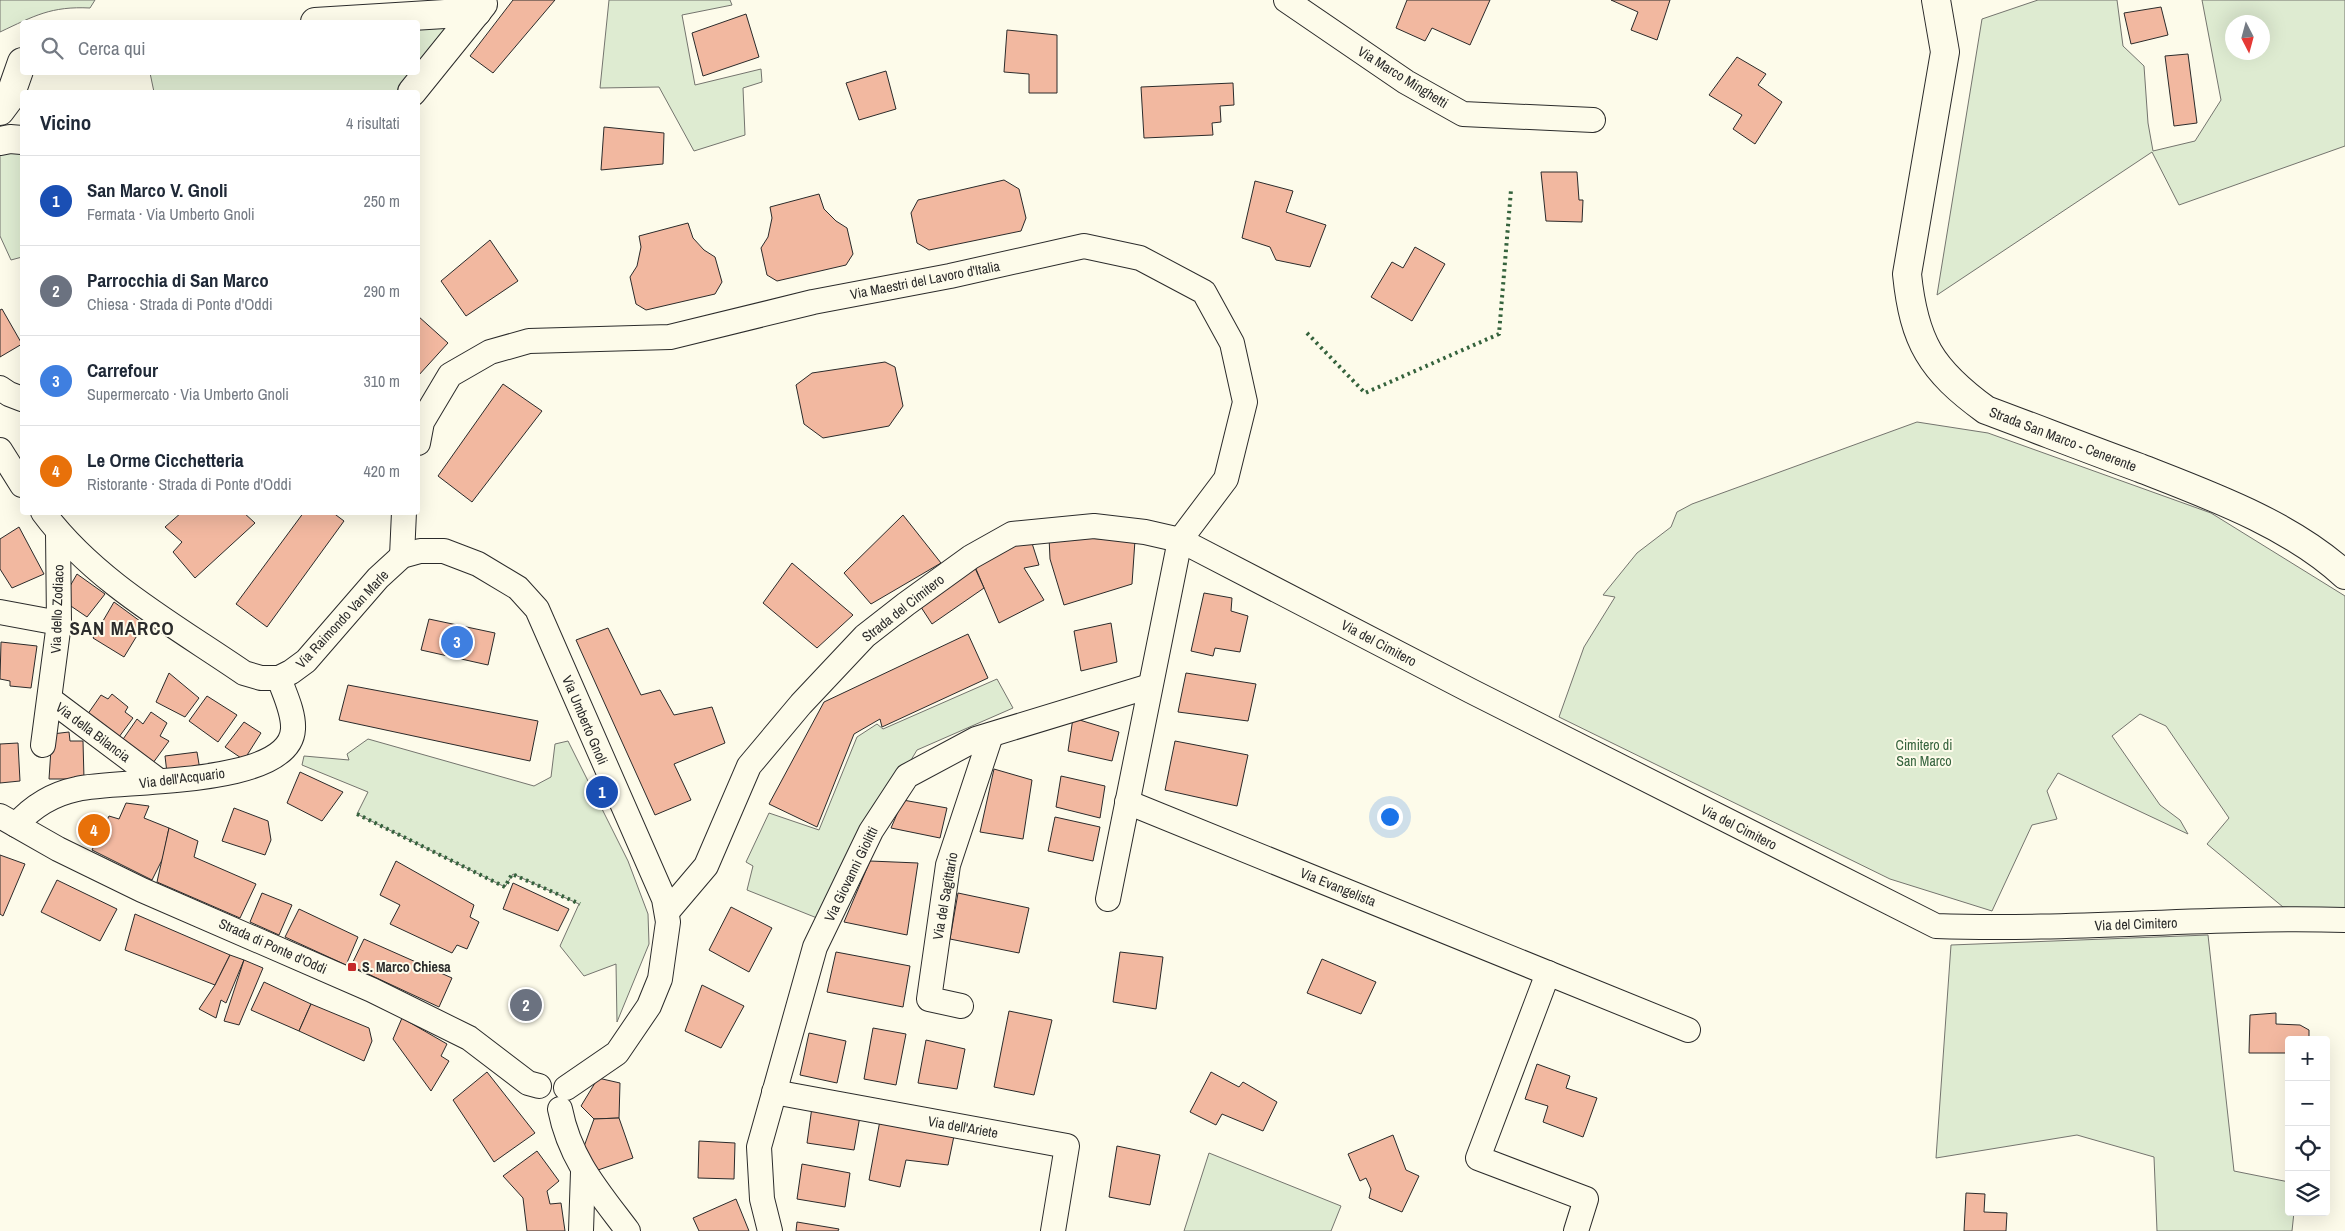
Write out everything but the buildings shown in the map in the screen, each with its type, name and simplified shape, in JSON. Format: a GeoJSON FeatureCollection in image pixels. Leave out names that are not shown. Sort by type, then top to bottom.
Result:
{"type":"FeatureCollection","features":[{"type":"Feature","properties":{"kind":"main road","name":"Strada San Marco - Cenerente"},"geometry":{"type":"LineString","coordinates":[[1936,0],[1945,52],[1907,274],[1910,305],[1919,335],[1934,363],[1958,390],[1986,410],[2202,492],[2286,532],[2334,565],[2345,575]]}},
{"type":"Feature","properties":{"kind":"main road"},"geometry":{"type":"LineString","coordinates":[[336,20],[482,6]]}},
{"type":"Feature","properties":{"kind":"main road"},"geometry":{"type":"LineString","coordinates":[[414,90],[482,6]]}},
{"type":"Feature","properties":{"kind":"main road"},"geometry":{"type":"LineString","coordinates":[[0,111],[9,100],[20,68]]}},
{"type":"Feature","properties":{"kind":"main road"},"geometry":{"type":"LineString","coordinates":[[0,141],[20,140]]}},
{"type":"Feature","properties":{"kind":"street","name":"Via Marco Minghetti"},"geometry":{"type":"LineString","coordinates":[[1286,0],[1406,82],[1462,114],[1593,120]]}},
{"type":"Feature","properties":{"kind":"street","name":"Via Maestri del Lavoro d'Italia"},"geometry":{"type":"LineString","coordinates":[[420,432],[422,422],[450,375],[490,352],[529,341],[670,337],[813,302],[950,276],[1084,246],[1140,258],[1204,292],[1232,343],[1245,402],[1226,479],[1180,540]]}},
{"type":"Feature","properties":{"kind":"street"},"geometry":{"type":"LineString","coordinates":[[0,388],[20,398]]}},
{"type":"Feature","properties":{"kind":"street"},"geometry":{"type":"LineString","coordinates":[[0,450],[20,481]]}},
{"type":"Feature","properties":{"kind":"street"},"geometry":{"type":"LineString","coordinates":[[44,515],[72,548],[106,576],[244,673],[261,678],[279,678]]}},
{"type":"Feature","properties":{"kind":"street"},"geometry":{"type":"LineString","coordinates":[[402,556],[404,515]]}},
{"type":"Feature","properties":{"kind":"street","name":"Strada del Cimitero"},"geometry":{"type":"LineString","coordinates":[[667,912],[706,866],[749,766],[801,704],[865,636],[906,604],[971,557],[1012,534],[1094,526],[1145,532],[1180,540]]}},
{"type":"Feature","properties":{"kind":"street","name":"Via dello Zodiaco"},"geometry":{"type":"LineString","coordinates":[[43,745],[51,700],[60,623],[58,533]]}},
{"type":"Feature","properties":{"kind":"street"},"geometry":{"type":"LineString","coordinates":[[1108,899],[1180,540]]}},
{"type":"Feature","properties":{"kind":"street","name":"Via del Cimitero"},"geometry":{"type":"LineString","coordinates":[[1180,540],[1471,692],[1936,926],[1989,928],[2284,918],[2345,920]]}},
{"type":"Feature","properties":{"kind":"street","name":"Via Umberto Gnoli"},"geometry":{"type":"LineString","coordinates":[[402,556],[420,551],[444,551],[478,564],[518,588],[537,609],[664,899],[667,912],[660,979],[649,1006],[617,1053],[563,1099]]}},
{"type":"Feature","properties":{"kind":"street","name":"Via Raimondo Van Marle"},"geometry":{"type":"LineString","coordinates":[[279,678],[306,661],[378,578],[402,556]]}},
{"type":"Feature","properties":{"kind":"street"},"geometry":{"type":"LineString","coordinates":[[0,612],[60,623]]}},
{"type":"Feature","properties":{"kind":"street","name":"Via dell'Acquario"},"geometry":{"type":"LineString","coordinates":[[8,820],[27,812],[46,800],[77,788],[212,776],[255,766],[276,756],[287,745],[293,730],[288,704],[279,678]]}},
{"type":"Feature","properties":{"kind":"street","name":"Via Giovanni Giolitti"},"geometry":{"type":"LineString","coordinates":[[770,1231],[762,1199],[759,1147],[815,947],[871,831],[907,776],[976,739],[1150,686]]}},
{"type":"Feature","properties":{"kind":"street","name":"Via della Bilancia"},"geometry":{"type":"LineString","coordinates":[[51,700],[159,781]]}},
{"type":"Feature","properties":{"kind":"street","name":"Via del Sagittario"},"geometry":{"type":"LineString","coordinates":[[961,1006],[929,999],[948,865],[991,735]]}},
{"type":"Feature","properties":{"kind":"street","name":"Via Evangelista"},"geometry":{"type":"LineString","coordinates":[[1127,802],[1688,1030]]}},
{"type":"Feature","properties":{"kind":"street","name":"Strada di Ponte d'Oddi"},"geometry":{"type":"LineString","coordinates":[[8,820],[58,848],[142,890],[372,990],[453,1029],[469,1038],[528,1083],[539,1086],[536,1098],[542,1108],[548,1111],[563,1099]]}},
{"type":"Feature","properties":{"kind":"street"},"geometry":{"type":"LineString","coordinates":[[1548,973],[1478,1158],[1586,1199],[1576,1231]]}},
{"type":"Feature","properties":{"kind":"street","name":"Via dell'Ariete"},"geometry":{"type":"LineString","coordinates":[[774,1092],[1067,1146],[1053,1231]]}},
{"type":"Feature","properties":{"kind":"street"},"geometry":{"type":"LineString","coordinates":[[563,1099],[563,1125],[583,1172],[628,1231]]}},
{"type":"Feature","properties":{"kind":"street"},"geometry":{"type":"LineString","coordinates":[[581,1231],[583,1172]]}},
{"type":"Feature","properties":{"kind":"green space"},"geometry":{"type":"Polygon","coordinates":[[[0,0],[95,0],[90,8],[53,10],[26,20],[20,20],[20,23],[0,32],[0,0]]]}},
{"type":"Feature","properties":{"kind":"green space"},"geometry":{"type":"Polygon","coordinates":[[[609,0],[730,0],[732,5],[682,15],[695,85],[761,69],[762,82],[743,88],[745,135],[694,151],[659,87],[600,88],[609,0]]]}},
{"type":"Feature","properties":{"kind":"green space"},"geometry":{"type":"Polygon","coordinates":[[[2038,0],[2117,0],[2123,46],[2144,66],[2148,123],[2153,151],[2195,141],[2221,100],[2202,0],[2345,0],[2345,146],[2179,205],[2152,152],[1937,295],[1982,19],[2038,0]]]}},
{"type":"Feature","properties":{"kind":"green space"},"geometry":{"type":"Polygon","coordinates":[[[456,21],[420,67],[420,24],[456,21]]]}},
{"type":"Feature","properties":{"kind":"green space"},"geometry":{"type":"Polygon","coordinates":[[[150,75],[413,75],[401,90],[154,90],[150,75]]]}},
{"type":"Feature","properties":{"kind":"green space"},"geometry":{"type":"Polygon","coordinates":[[[17,151],[20,152],[20,258],[11,260],[0,236],[0,155],[17,151]]]}},
{"type":"Feature","properties":{"kind":"green space","name":"Cimitero di San Marco"},"geometry":{"type":"Polygon","coordinates":[[[1917,422],[1988,433],[2211,513],[2345,596],[2345,912],[2283,907],[2207,844],[2229,818],[2166,726],[2140,714],[2112,736],[2160,805],[2180,820],[2188,834],[2058,773],[2047,791],[2057,819],[2032,825],[1992,911],[1890,879],[1559,717],[1584,647],[1615,597],[1603,595],[1637,553],[1671,527],[1677,512],[1692,504],[1917,422]]]}},
{"type":"Feature","properties":{"kind":"green space"},"geometry":{"type":"Polygon","coordinates":[[[997,679],[1013,708],[917,750],[817,918],[747,890],[753,866],[746,862],[769,813],[819,830],[857,737],[877,724],[883,729],[997,679]]]}},
{"type":"Feature","properties":{"kind":"green space"},"geometry":{"type":"Polygon","coordinates":[[[368,739],[534,786],[551,777],[555,744],[568,741],[628,861],[648,914],[649,944],[617,1022],[616,964],[584,976],[560,946],[579,904],[513,874],[505,887],[357,814],[368,792],[302,765],[304,756],[349,760],[347,754],[368,739]]]}},
{"type":"Feature","properties":{"kind":"green space"},"geometry":{"type":"Polygon","coordinates":[[[2208,935],[2234,1171],[2285,1181],[2285,1216],[2294,1216],[2292,1231],[2157,1231],[2154,1157],[2077,1135],[1936,1158],[1951,945],[2208,935]]]}},
{"type":"Feature","properties":{"kind":"green space"},"geometry":{"type":"Polygon","coordinates":[[[1209,1153],[1341,1206],[1331,1231],[1184,1231],[1209,1153]]]}},
{"type":"Feature","properties":{"kind":"hedge"},"geometry":{"type":"LineString","coordinates":[[1307,333],[1365,393],[1499,334],[1511,190]]}},
{"type":"Feature","properties":{"kind":"hedge"},"geometry":{"type":"LineString","coordinates":[[357,814],[505,887],[512,874],[580,904]]}},
{"type":"Feature","properties":{"kind":"place","name":"Carrefour"},"geometry":{"type":"Point","coordinates":[457,642]}},
{"type":"Feature","properties":{"kind":"place","name":"San Marco V. Gnoli"},"geometry":{"type":"Point","coordinates":[602,792]}},
{"type":"Feature","properties":{"kind":"place","name":"Le Orme Cicchetteria"},"geometry":{"type":"Point","coordinates":[94,830]}},
{"type":"Feature","properties":{"kind":"place","name":"S. Marco Chiesa"},"geometry":{"type":"Point","coordinates":[352,967]}},
{"type":"Feature","properties":{"kind":"place","name":"Parrocchia di San Marco"},"geometry":{"type":"Point","coordinates":[526,1005]}},
{"type":"Feature","properties":{"kind":"district","name":"SAN MARCO"},"geometry":{"type":"Point","coordinates":[122,628]}}]}
